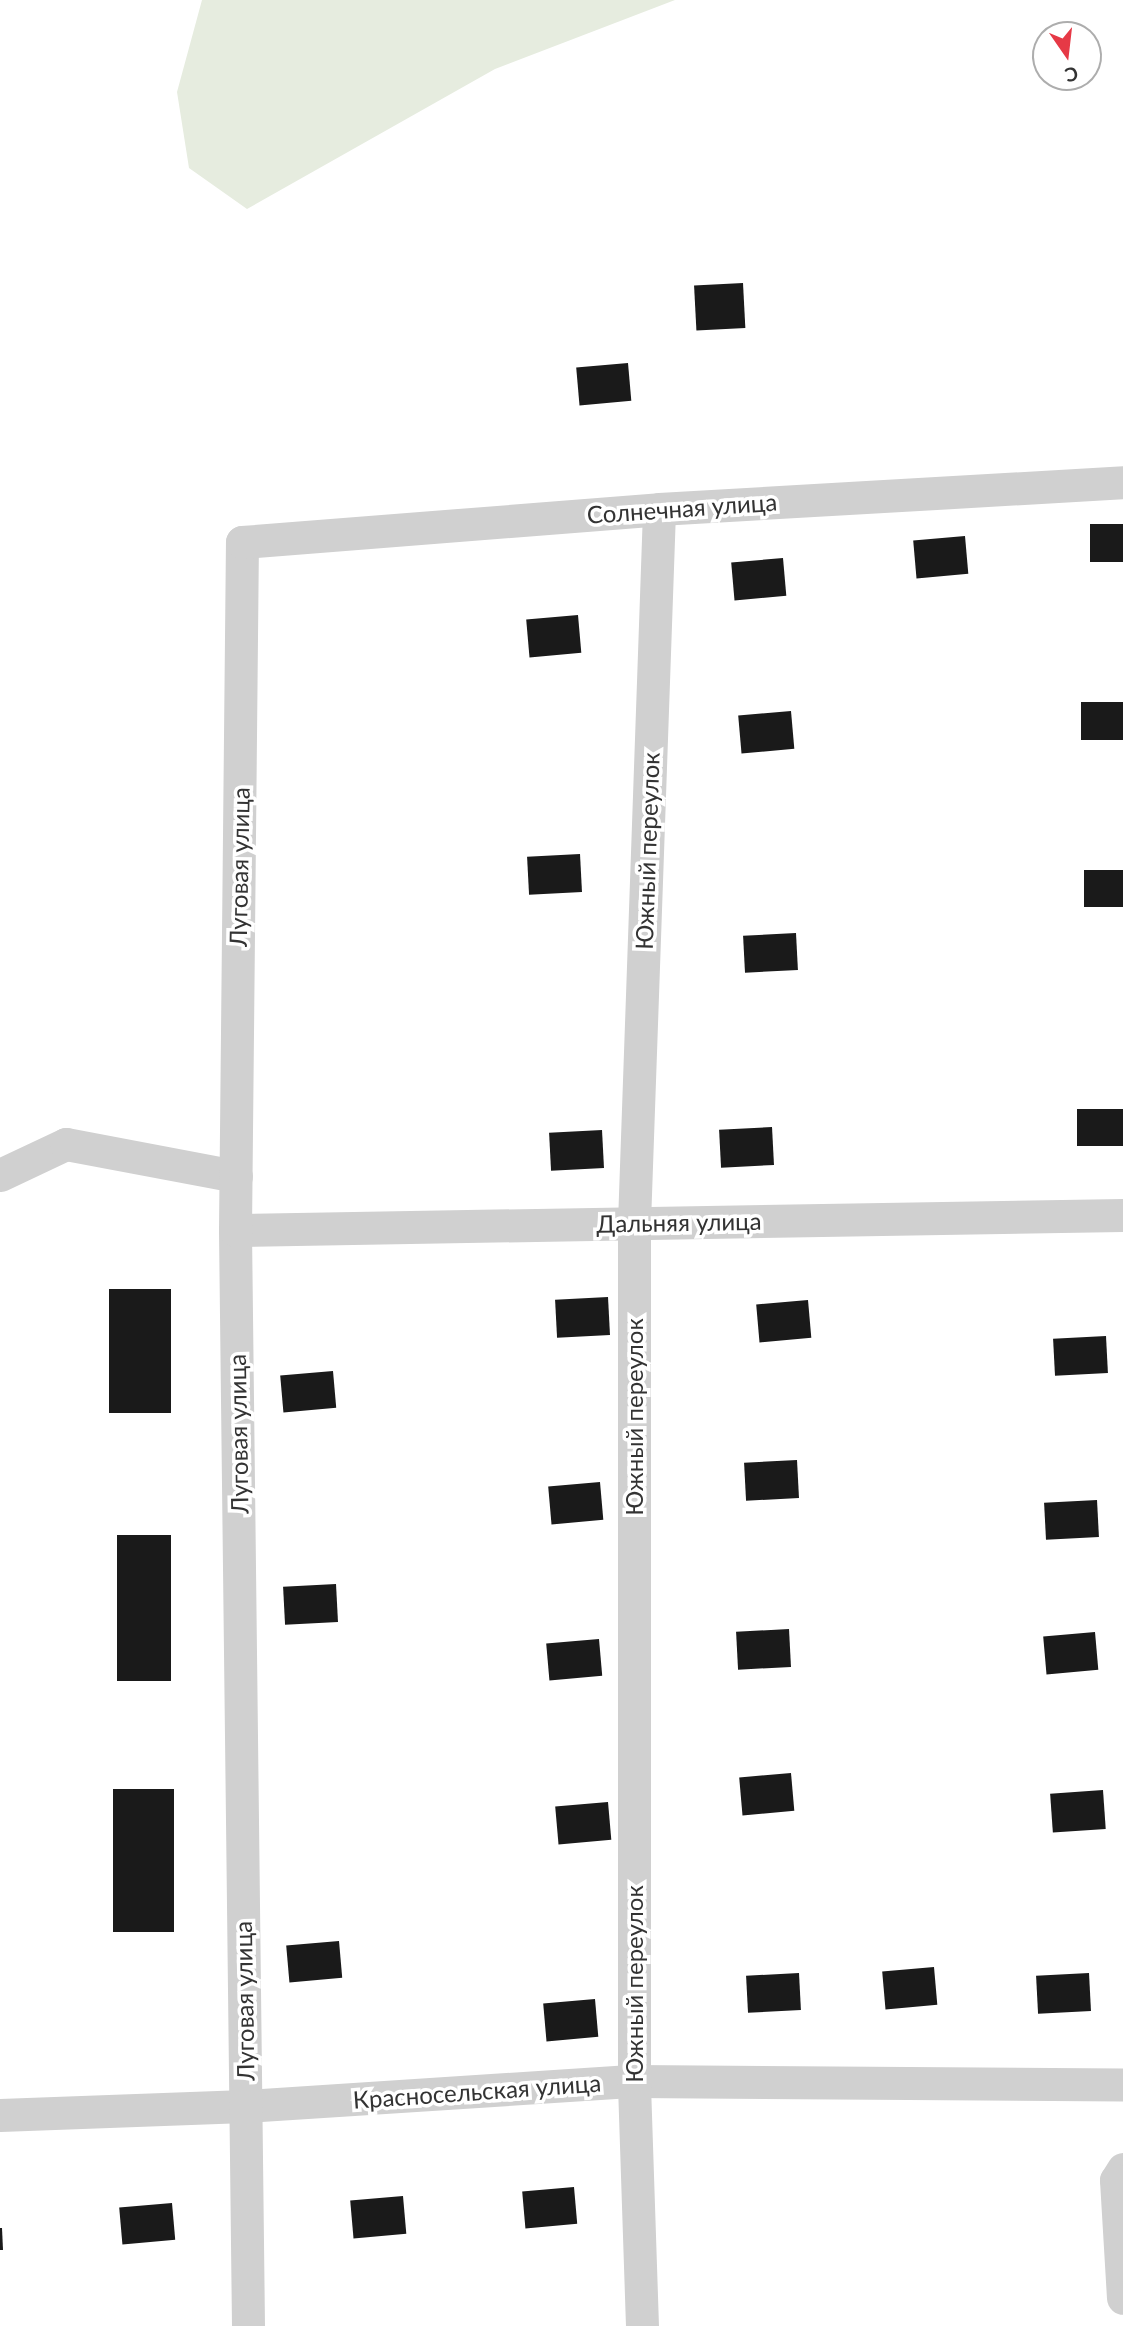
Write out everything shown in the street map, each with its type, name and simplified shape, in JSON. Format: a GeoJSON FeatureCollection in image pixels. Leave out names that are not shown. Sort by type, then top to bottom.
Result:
{"type":"FeatureCollection","features":[{"type":"Feature","properties":{"kind":"street","name":"Солнечная улица"},"geometry":{"type":"LineString","coordinates":[[242,542],[659,509],[1123,482]]}},
{"type":"Feature","properties":{"kind":"street","name":"Южный переулок"},"geometry":{"type":"LineString","coordinates":[[642,2326],[634,2081],[634,1223],[659,509]]}},
{"type":"Feature","properties":{"kind":"street","name":"Луговая улица"},"geometry":{"type":"LineString","coordinates":[[242,542],[235,1230],[248,2326]]}},
{"type":"Feature","properties":{"kind":"street"},"geometry":{"type":"LineString","coordinates":[[0,1175],[66,1143],[236,1176]]}},
{"type":"Feature","properties":{"kind":"street","name":"Дальняя улица"},"geometry":{"type":"LineString","coordinates":[[235,1230],[1123,1215]]}},
{"type":"Feature","properties":{"kind":"street","name":"Красносельская улица"},"geometry":{"type":"LineString","coordinates":[[0,2115],[245,2106],[634,2081],[1123,2084]]}},
{"type":"Feature","properties":{"kind":"street"},"geometry":{"type":"LineString","coordinates":[[1123,2169],[1116,2180],[1123,2298]]}},
{"type":"Feature","properties":{"kind":"shaded area"},"geometry":{"type":"Polygon","coordinates":[[[202,0],[675,0],[495,69],[247,209],[189,168],[177,92],[202,0]]]}},
{"type":"Feature","properties":{"kind":"building"},"geometry":{"type":"Polygon","coordinates":[[[743,283],[745,328],[696,331],[694,286],[743,283]]]}},
{"type":"Feature","properties":{"kind":"building"},"geometry":{"type":"Polygon","coordinates":[[[628,363],[631,401],[580,405],[576,368],[628,363]]]}},
{"type":"Feature","properties":{"kind":"building"},"geometry":{"type":"Polygon","coordinates":[[[1090,524],[1123,524],[1123,562],[1090,562],[1090,524]]]}},
{"type":"Feature","properties":{"kind":"building"},"geometry":{"type":"Polygon","coordinates":[[[965,536],[968,574],[917,578],[913,541],[965,536]]]}},
{"type":"Feature","properties":{"kind":"building"},"geometry":{"type":"Polygon","coordinates":[[[783,558],[786,596],[735,600],[731,563],[783,558]]]}},
{"type":"Feature","properties":{"kind":"building"},"geometry":{"type":"Polygon","coordinates":[[[578,615],[581,653],[530,657],[526,620],[578,615]]]}},
{"type":"Feature","properties":{"kind":"building"},"geometry":{"type":"Polygon","coordinates":[[[1081,702],[1123,702],[1123,740],[1081,740],[1081,702]]]}},
{"type":"Feature","properties":{"kind":"building"},"geometry":{"type":"Polygon","coordinates":[[[791,711],[794,749],[742,753],[738,716],[791,711]]]}},
{"type":"Feature","properties":{"kind":"building"},"geometry":{"type":"Polygon","coordinates":[[[580,854],[582,892],[529,895],[527,857],[580,854]]]}},
{"type":"Feature","properties":{"kind":"building"},"geometry":{"type":"Polygon","coordinates":[[[1084,870],[1123,870],[1123,907],[1084,907],[1084,870]]]}},
{"type":"Feature","properties":{"kind":"building"},"geometry":{"type":"Polygon","coordinates":[[[796,933],[798,970],[745,973],[743,936],[796,933]]]}},
{"type":"Feature","properties":{"kind":"building"},"geometry":{"type":"Polygon","coordinates":[[[1077,1109],[1123,1109],[1123,1146],[1077,1146],[1077,1109]]]}},
{"type":"Feature","properties":{"kind":"building"},"geometry":{"type":"Polygon","coordinates":[[[772,1127],[774,1165],[721,1168],[719,1130],[772,1127]]]}},
{"type":"Feature","properties":{"kind":"building"},"geometry":{"type":"Polygon","coordinates":[[[602,1130],[604,1168],[551,1171],[549,1133],[602,1130]]]}},
{"type":"Feature","properties":{"kind":"building"},"geometry":{"type":"Polygon","coordinates":[[[109,1289],[171,1289],[171,1413],[109,1413],[109,1289]]]}},
{"type":"Feature","properties":{"kind":"building"},"geometry":{"type":"Polygon","coordinates":[[[608,1297],[610,1335],[557,1338],[555,1300],[608,1297]]]}},
{"type":"Feature","properties":{"kind":"building"},"geometry":{"type":"Polygon","coordinates":[[[808,1300],[811,1338],[760,1342],[756,1305],[808,1300]]]}},
{"type":"Feature","properties":{"kind":"building"},"geometry":{"type":"Polygon","coordinates":[[[1106,1336],[1108,1373],[1055,1376],[1053,1339],[1106,1336]]]}},
{"type":"Feature","properties":{"kind":"building"},"geometry":{"type":"Polygon","coordinates":[[[333,1371],[336,1408],[283,1412],[280,1376],[333,1371]]]}},
{"type":"Feature","properties":{"kind":"building"},"geometry":{"type":"Polygon","coordinates":[[[797,1460],[799,1498],[746,1501],[744,1463],[797,1460]]]}},
{"type":"Feature","properties":{"kind":"building"},"geometry":{"type":"Polygon","coordinates":[[[600,1482],[603,1520],[552,1524],[548,1487],[600,1482]]]}},
{"type":"Feature","properties":{"kind":"building"},"geometry":{"type":"Polygon","coordinates":[[[1097,1500],[1099,1537],[1046,1540],[1044,1503],[1097,1500]]]}},
{"type":"Feature","properties":{"kind":"building"},"geometry":{"type":"Polygon","coordinates":[[[117,1535],[171,1535],[171,1681],[117,1681],[117,1535]]]}},
{"type":"Feature","properties":{"kind":"building"},"geometry":{"type":"Polygon","coordinates":[[[336,1584],[338,1622],[285,1625],[283,1587],[336,1584]]]}},
{"type":"Feature","properties":{"kind":"building"},"geometry":{"type":"Polygon","coordinates":[[[789,1629],[791,1667],[738,1670],[736,1632],[789,1629]]]}},
{"type":"Feature","properties":{"kind":"building"},"geometry":{"type":"Polygon","coordinates":[[[1095,1632],[1098,1670],[1047,1674],[1043,1637],[1095,1632]]]}},
{"type":"Feature","properties":{"kind":"building"},"geometry":{"type":"Polygon","coordinates":[[[599,1639],[602,1676],[549,1680],[546,1644],[599,1639]]]}},
{"type":"Feature","properties":{"kind":"building"},"geometry":{"type":"Polygon","coordinates":[[[791,1773],[794,1811],[743,1815],[739,1778],[791,1773]]]}},
{"type":"Feature","properties":{"kind":"building"},"geometry":{"type":"Polygon","coordinates":[[[113,1789],[174,1789],[174,1932],[113,1932],[113,1789]]]}},
{"type":"Feature","properties":{"kind":"building"},"geometry":{"type":"Polygon","coordinates":[[[1103,1790],[1106,1829],[1053,1833],[1050,1794],[1103,1790]]]}},
{"type":"Feature","properties":{"kind":"building"},"geometry":{"type":"Polygon","coordinates":[[[608,1802],[611,1840],[559,1844],[555,1807],[608,1802]]]}},
{"type":"Feature","properties":{"kind":"building"},"geometry":{"type":"Polygon","coordinates":[[[339,1941],[342,1978],[289,1982],[286,1946],[339,1941]]]}},
{"type":"Feature","properties":{"kind":"building"},"geometry":{"type":"Polygon","coordinates":[[[934,1967],[937,2005],[886,2009],[882,1972],[934,1967]]]}},
{"type":"Feature","properties":{"kind":"building"},"geometry":{"type":"Polygon","coordinates":[[[799,1973],[801,2010],[748,2013],[746,1976],[799,1973]]]}},
{"type":"Feature","properties":{"kind":"building"},"geometry":{"type":"Polygon","coordinates":[[[1089,1973],[1091,2011],[1038,2014],[1036,1976],[1089,1973]]]}},
{"type":"Feature","properties":{"kind":"building"},"geometry":{"type":"Polygon","coordinates":[[[595,1999],[598,2037],[547,2041],[543,2004],[595,1999]]]}},
{"type":"Feature","properties":{"kind":"building"},"geometry":{"type":"Polygon","coordinates":[[[574,2187],[577,2224],[525,2228],[522,2192],[574,2187]]]}},
{"type":"Feature","properties":{"kind":"building"},"geometry":{"type":"Polygon","coordinates":[[[403,2196],[406,2234],[354,2238],[350,2201],[403,2196]]]}},
{"type":"Feature","properties":{"kind":"building"},"geometry":{"type":"Polygon","coordinates":[[[172,2203],[175,2240],[122,2244],[119,2208],[172,2203]]]}},
{"type":"Feature","properties":{"kind":"building"},"geometry":{"type":"Polygon","coordinates":[[[2,2228],[3,2250],[0,2250],[2,2228]]]}}]}
